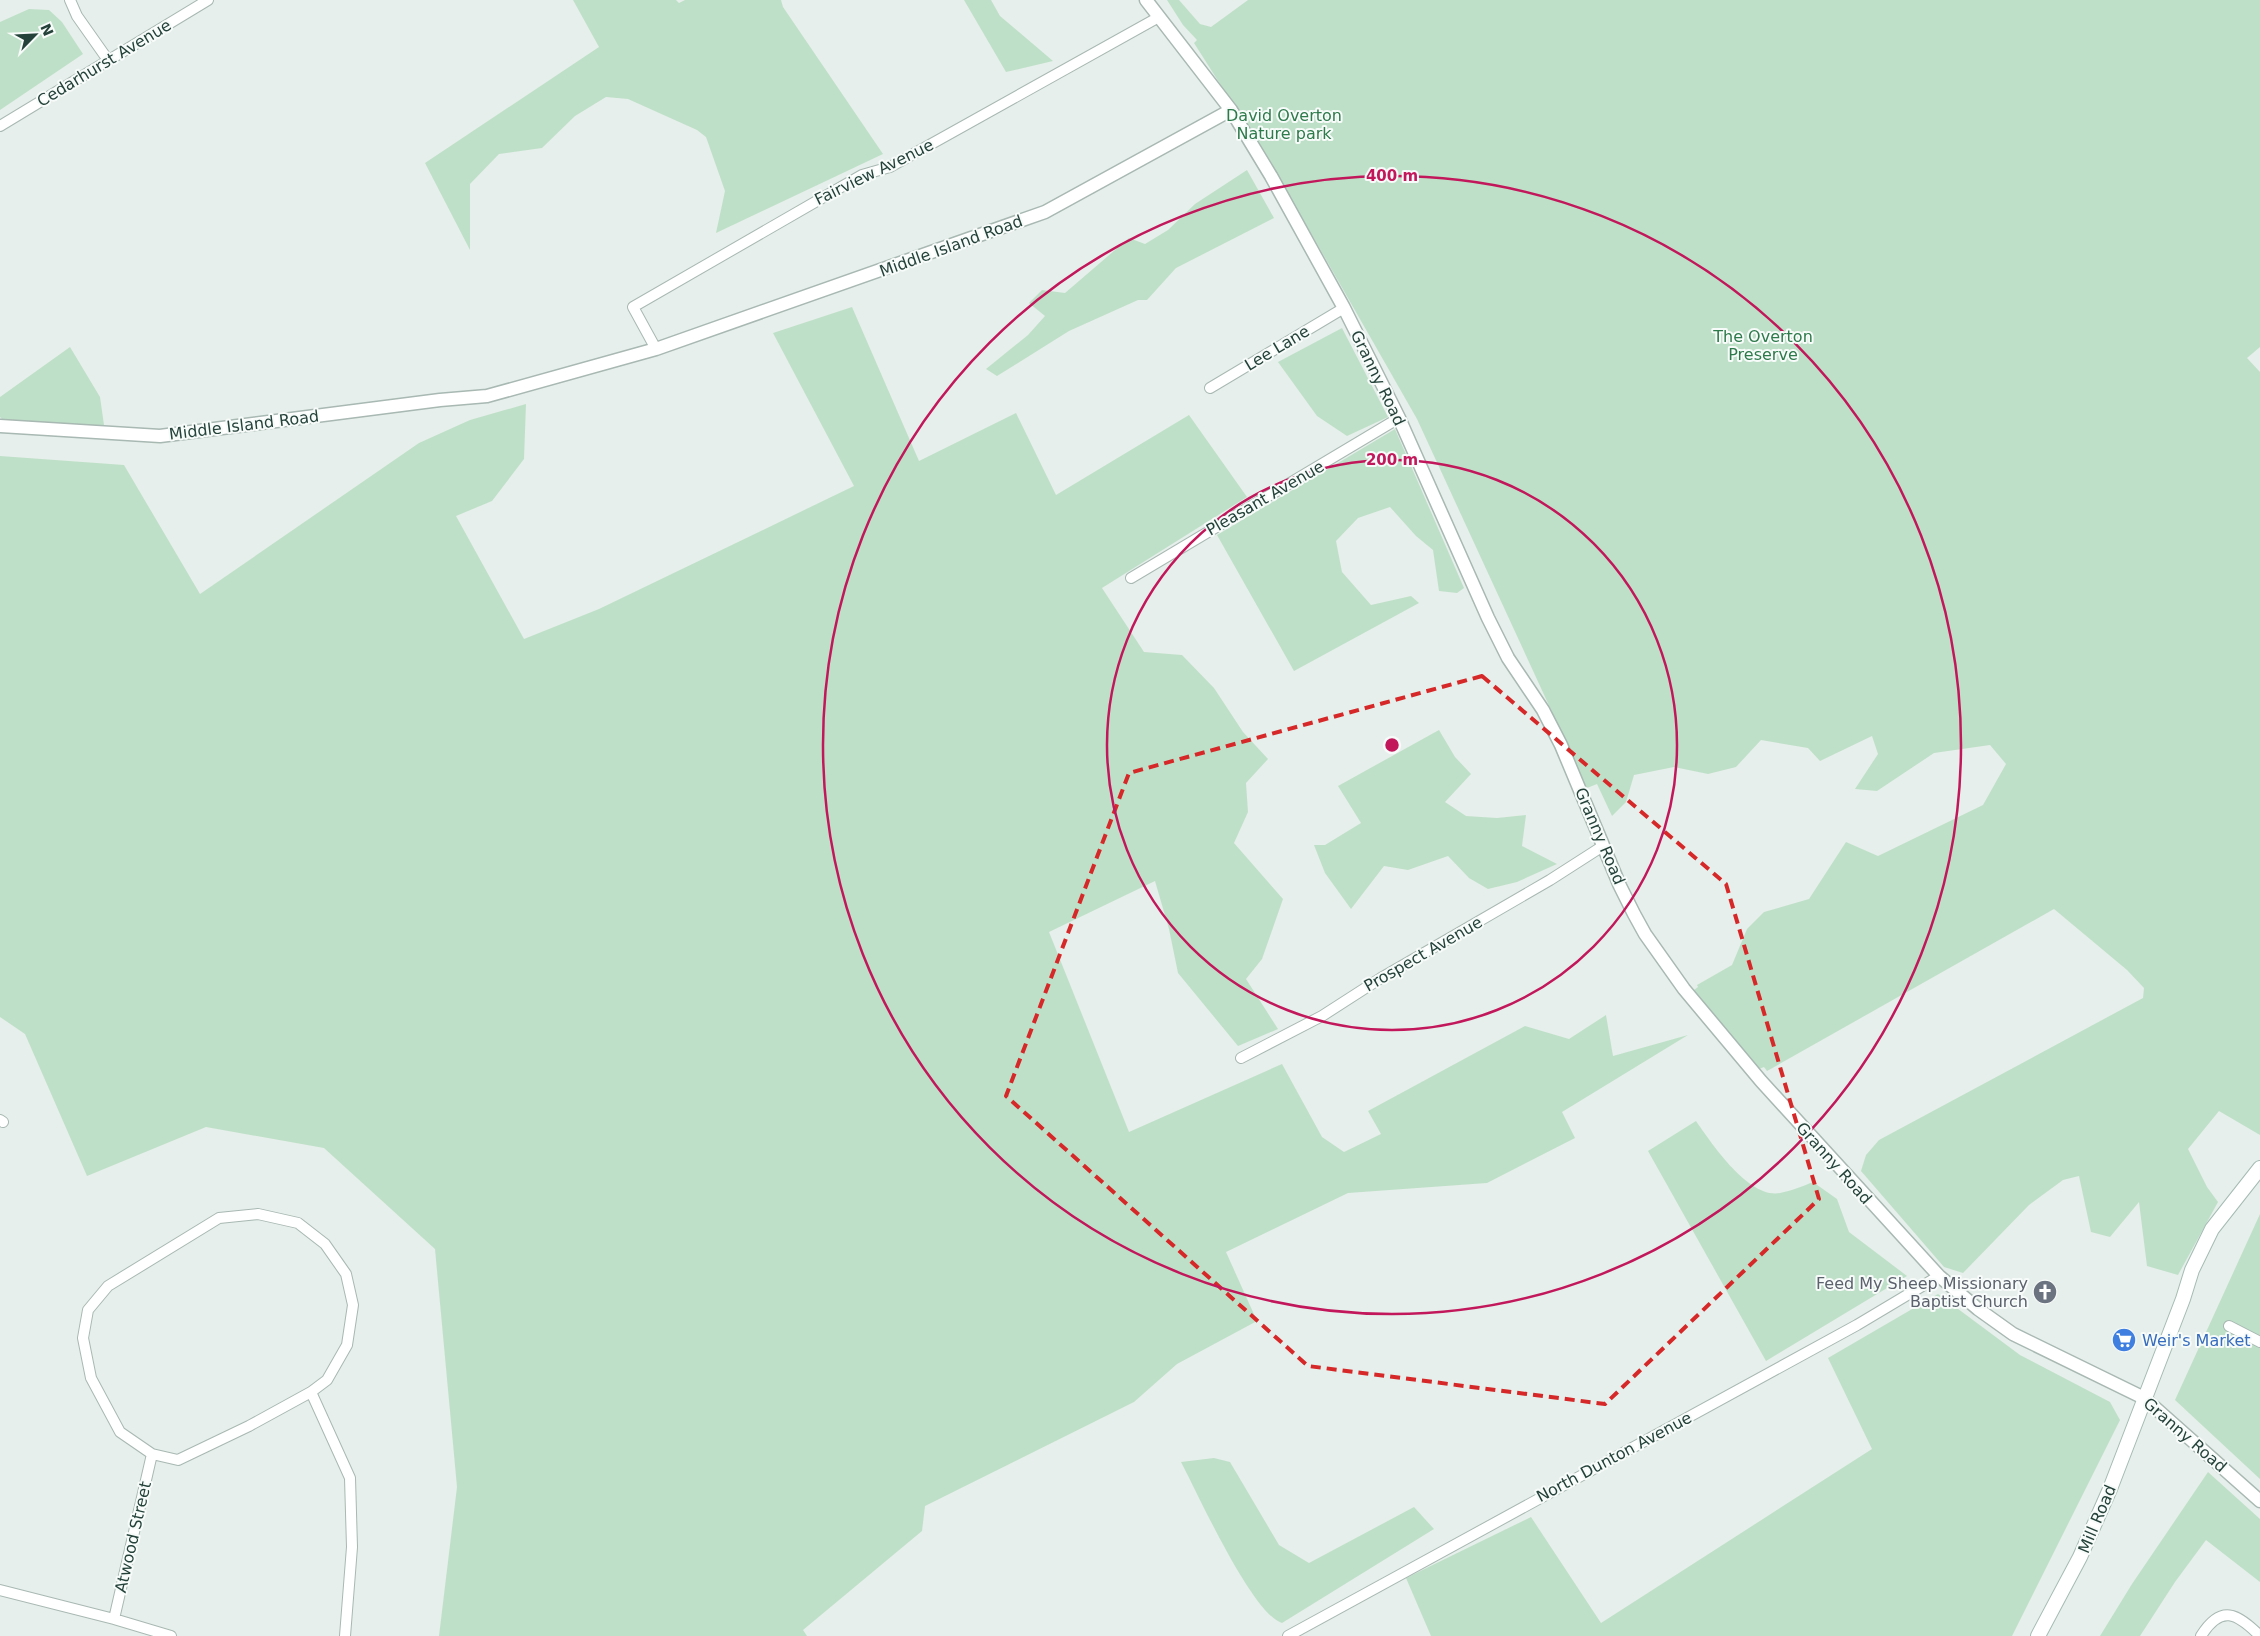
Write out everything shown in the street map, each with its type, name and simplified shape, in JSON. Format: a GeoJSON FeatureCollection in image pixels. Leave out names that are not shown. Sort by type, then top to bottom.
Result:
{"type":"FeatureCollection","features":[{"type":"Feature","properties":{"kind":"main road","name":"Mill Road"},"geometry":{"type":"LineString","coordinates":[[2038,1636],[2080,1557],[2130,1440],[2192,1270],[2212,1229],[2260,1168]]}},
{"type":"Feature","properties":{"kind":"street"},"geometry":{"type":"LineString","coordinates":[[70,0],[77,16],[108,60]]}},
{"type":"Feature","properties":{"kind":"street","name":"Cedarhurst Avenue"},"geometry":{"type":"LineString","coordinates":[[0,126],[208,0]]}},
{"type":"Feature","properties":{"kind":"street","name":"Granny Road"},"geometry":{"type":"LineString","coordinates":[[1146,0],[1231,110],[1271,176],[1344,308],[1399,418],[1488,618],[1508,658],[1543,710],[1561,744],[1620,886],[1645,934],[1684,990],[1761,1081],[1939,1276],[1978,1309],[2013,1334],[2144,1398],[2260,1501]]}},
{"type":"Feature","properties":{"kind":"street","name":"Fairview Avenue"},"geometry":{"type":"LineString","coordinates":[[656,350],[633,307],[862,175],[890,167],[1159,17]]}},
{"type":"Feature","properties":{"kind":"street","name":"Middle Island Road"},"geometry":{"type":"LineString","coordinates":[[0,426],[160,436],[432,401],[487,396],[656,350],[1045,212],[1231,110]]}},
{"type":"Feature","properties":{"kind":"street","name":"Lee Lane"},"geometry":{"type":"LineString","coordinates":[[1210,388],[1344,308]]}},
{"type":"Feature","properties":{"kind":"street","name":"Pleasant Avenue"},"geometry":{"type":"LineString","coordinates":[[1131,578],[1399,418]]}},
{"type":"Feature","properties":{"kind":"street","name":"Prospect Avenue"},"geometry":{"type":"LineString","coordinates":[[1241,1058],[1322,1016],[1349,998],[1550,880],[1603,846]]}},
{"type":"Feature","properties":{"kind":"street"},"geometry":{"type":"LineString","coordinates":[[258,1214],[298,1223],[325,1244],[346,1274],[352,1305],[347,1345],[327,1380],[311,1392],[249,1426],[178,1460],[152,1454],[120,1432],[91,1378],[83,1338],[88,1310],[108,1286],[219,1218],[258,1214]]}},
{"type":"Feature","properties":{"kind":"street","name":"North Dunton Avenue"},"geometry":{"type":"LineString","coordinates":[[1288,1636],[1857,1325],[1939,1276]]}},
{"type":"Feature","properties":{"kind":"street"},"geometry":{"type":"LineString","coordinates":[[2229,1326],[2260,1342]]}},
{"type":"Feature","properties":{"kind":"street"},"geometry":{"type":"LineString","coordinates":[[311,1392],[350,1478],[352,1547],[344,1636]]}},
{"type":"Feature","properties":{"kind":"street","name":"Atwood Street"},"geometry":{"type":"LineString","coordinates":[[114,1619],[152,1454]]}},
{"type":"Feature","properties":{"kind":"street"},"geometry":{"type":"LineString","coordinates":[[0,1590],[114,1619],[171,1636]]}},
{"type":"Feature","properties":{"kind":"street"},"geometry":{"type":"LineString","coordinates":[[2201,1636],[2209,1623],[2219,1616],[2232,1615],[2246,1622],[2260,1636]]}},
{"type":"Feature","properties":{"kind":"highlighted area"},"geometry":{"type":"Polygon","coordinates":[[[1482,676],[1726,884],[1819,1199],[1605,1404],[1308,1366],[1006,1096],[1129,773],[1482,676]]]}},
{"type":"Feature","properties":{"kind":"green space"},"geometry":{"type":"Polygon","coordinates":[[[573,0],[676,0],[679,3],[685,0],[781,0],[783,7],[883,154],[716,233],[725,191],[706,137],[697,130],[628,99],[606,97],[575,116],[542,148],[499,154],[470,184],[470,250],[425,163],[599,47],[573,0]]]}},
{"type":"Feature","properties":{"kind":"green space"},"geometry":{"type":"Polygon","coordinates":[[[964,0],[991,0],[1000,16],[1053,61],[1006,72],[964,0]]]}},
{"type":"Feature","properties":{"kind":"green space","name":"The Overton Preserve"},"geometry":{"type":"Polygon","coordinates":[[[1167,0],[1179,0],[1200,24],[1211,27],[1248,0],[2260,0],[2260,347],[2247,358],[2260,372],[2260,1135],[2219,1111],[2188,1149],[2207,1187],[2218,1202],[2178,1275],[2147,1266],[2139,1202],[2110,1237],[2091,1232],[2079,1176],[2063,1180],[2029,1205],[1963,1273],[1944,1267],[1861,1171],[1866,1155],[1879,1140],[2143,998],[2144,988],[2127,970],[2054,909],[1767,1071],[1764,1067],[1759,1069],[1694,990],[1698,987],[1697,985],[1732,965],[1747,929],[1764,912],[1809,899],[1846,842],[1878,856],[1983,805],[2006,764],[1990,745],[1934,753],[1877,791],[1855,789],[1878,754],[1872,736],[1820,761],[1808,748],[1761,740],[1736,767],[1708,774],[1674,767],[1634,775],[1626,802],[1612,816],[1597,784],[1587,788],[1417,419],[1276,172],[1194,43],[1197,40],[1183,25],[1167,0]]]}},
{"type":"Feature","properties":{"kind":"green space"},"geometry":{"type":"Polygon","coordinates":[[[29,9],[49,10],[62,22],[83,54],[0,110],[0,22],[29,9]]]}},
{"type":"Feature","properties":{"kind":"green space"},"geometry":{"type":"Polygon","coordinates":[[[1247,170],[1274,218],[1176,268],[1147,300],[1138,300],[1069,331],[997,376],[986,369],[1028,335],[1045,316],[1029,303],[1042,290],[1065,293],[1129,238],[1145,244],[1168,230],[1195,204],[1247,170]]]}},
{"type":"Feature","properties":{"kind":"green space"},"geometry":{"type":"Polygon","coordinates":[[[852,307],[919,461],[1016,413],[1056,495],[1189,415],[1247,497],[1102,588],[1144,652],[1182,655],[1214,688],[1243,732],[1268,759],[1246,783],[1248,812],[1234,843],[1283,899],[1262,959],[1246,979],[1278,1029],[1238,1046],[1178,973],[1169,929],[1155,881],[1049,932],[1129,1132],[1282,1064],[1322,1137],[1344,1152],[1381,1134],[1368,1111],[1525,1026],[1569,1039],[1606,1015],[1613,1056],[1688,1035],[1562,1112],[1575,1138],[1487,1183],[1348,1193],[1226,1252],[1257,1321],[1177,1364],[1134,1402],[925,1506],[922,1531],[803,1630],[807,1636],[439,1636],[457,1487],[435,1249],[324,1148],[206,1127],[87,1176],[25,1034],[0,1017],[0,456],[124,465],[200,594],[419,443],[470,420],[526,404],[524,459],[492,501],[456,516],[524,639],[599,609],[854,486],[773,333],[852,307]]]}},
{"type":"Feature","properties":{"kind":"green space"},"geometry":{"type":"Polygon","coordinates":[[[1342,328],[1388,417],[1347,436],[1317,416],[1278,362],[1342,328]]]}},
{"type":"Feature","properties":{"kind":"green space"},"geometry":{"type":"Polygon","coordinates":[[[70,347],[100,397],[104,425],[53,425],[2,419],[0,417],[0,397],[70,347]]]}},
{"type":"Feature","properties":{"kind":"green space"},"geometry":{"type":"Polygon","coordinates":[[[1395,429],[1464,588],[1457,593],[1439,591],[1433,550],[1416,536],[1390,507],[1358,518],[1336,541],[1342,572],[1371,605],[1411,596],[1419,603],[1294,671],[1217,535],[1395,429]]]}},
{"type":"Feature","properties":{"kind":"green space"},"geometry":{"type":"Polygon","coordinates":[[[1439,730],[1455,757],[1471,774],[1445,802],[1466,816],[1497,818],[1526,815],[1522,846],[1557,864],[1517,882],[1488,889],[1469,878],[1448,856],[1408,870],[1384,866],[1351,909],[1325,873],[1314,845],[1325,845],[1361,823],[1338,786],[1439,730]]]}},
{"type":"Feature","properties":{"kind":"green space"},"geometry":{"type":"Polygon","coordinates":[[[1696,1121],[1732,1168],[1756,1188],[1768,1193],[1780,1193],[1813,1182],[1837,1199],[1849,1232],[1907,1276],[1766,1361],[1648,1151],[1696,1121]]]}},
{"type":"Feature","properties":{"kind":"green space"},"geometry":{"type":"Polygon","coordinates":[[[2260,1214],[2260,1479],[2175,1400],[2260,1214]]]}},
{"type":"Feature","properties":{"kind":"green space"},"geometry":{"type":"Polygon","coordinates":[[[1938,1294],[2020,1355],[2110,1402],[2120,1420],[2012,1636],[1431,1636],[1406,1578],[1531,1517],[1601,1623],[1872,1449],[1828,1358],[1938,1294]]]}},
{"type":"Feature","properties":{"kind":"green space"},"geometry":{"type":"Polygon","coordinates":[[[1214,1458],[1230,1462],[1279,1545],[1309,1563],[1414,1507],[1434,1529],[1282,1623],[1270,1615],[1241,1577],[1181,1462],[1214,1458]]]}},
{"type":"Feature","properties":{"kind":"green space"},"geometry":{"type":"Polygon","coordinates":[[[2208,1472],[2260,1519],[2260,1582],[2206,1540],[2175,1582],[2140,1636],[2100,1636],[2132,1584],[2208,1472]]]}},
{"type":"Feature","properties":{"kind":"place","name":"Feed My Sheep Missionary Baptist Church"},"geometry":{"type":"Point","coordinates":[2045,1292]}},
{"type":"Feature","properties":{"kind":"place","name":"Weir's Market"},"geometry":{"type":"Point","coordinates":[2124,1340]}},
{"type":"Feature","properties":{"kind":"park label","name":"David Overton Nature park"},"geometry":{"type":"Point","coordinates":[1284,124]}}]}
